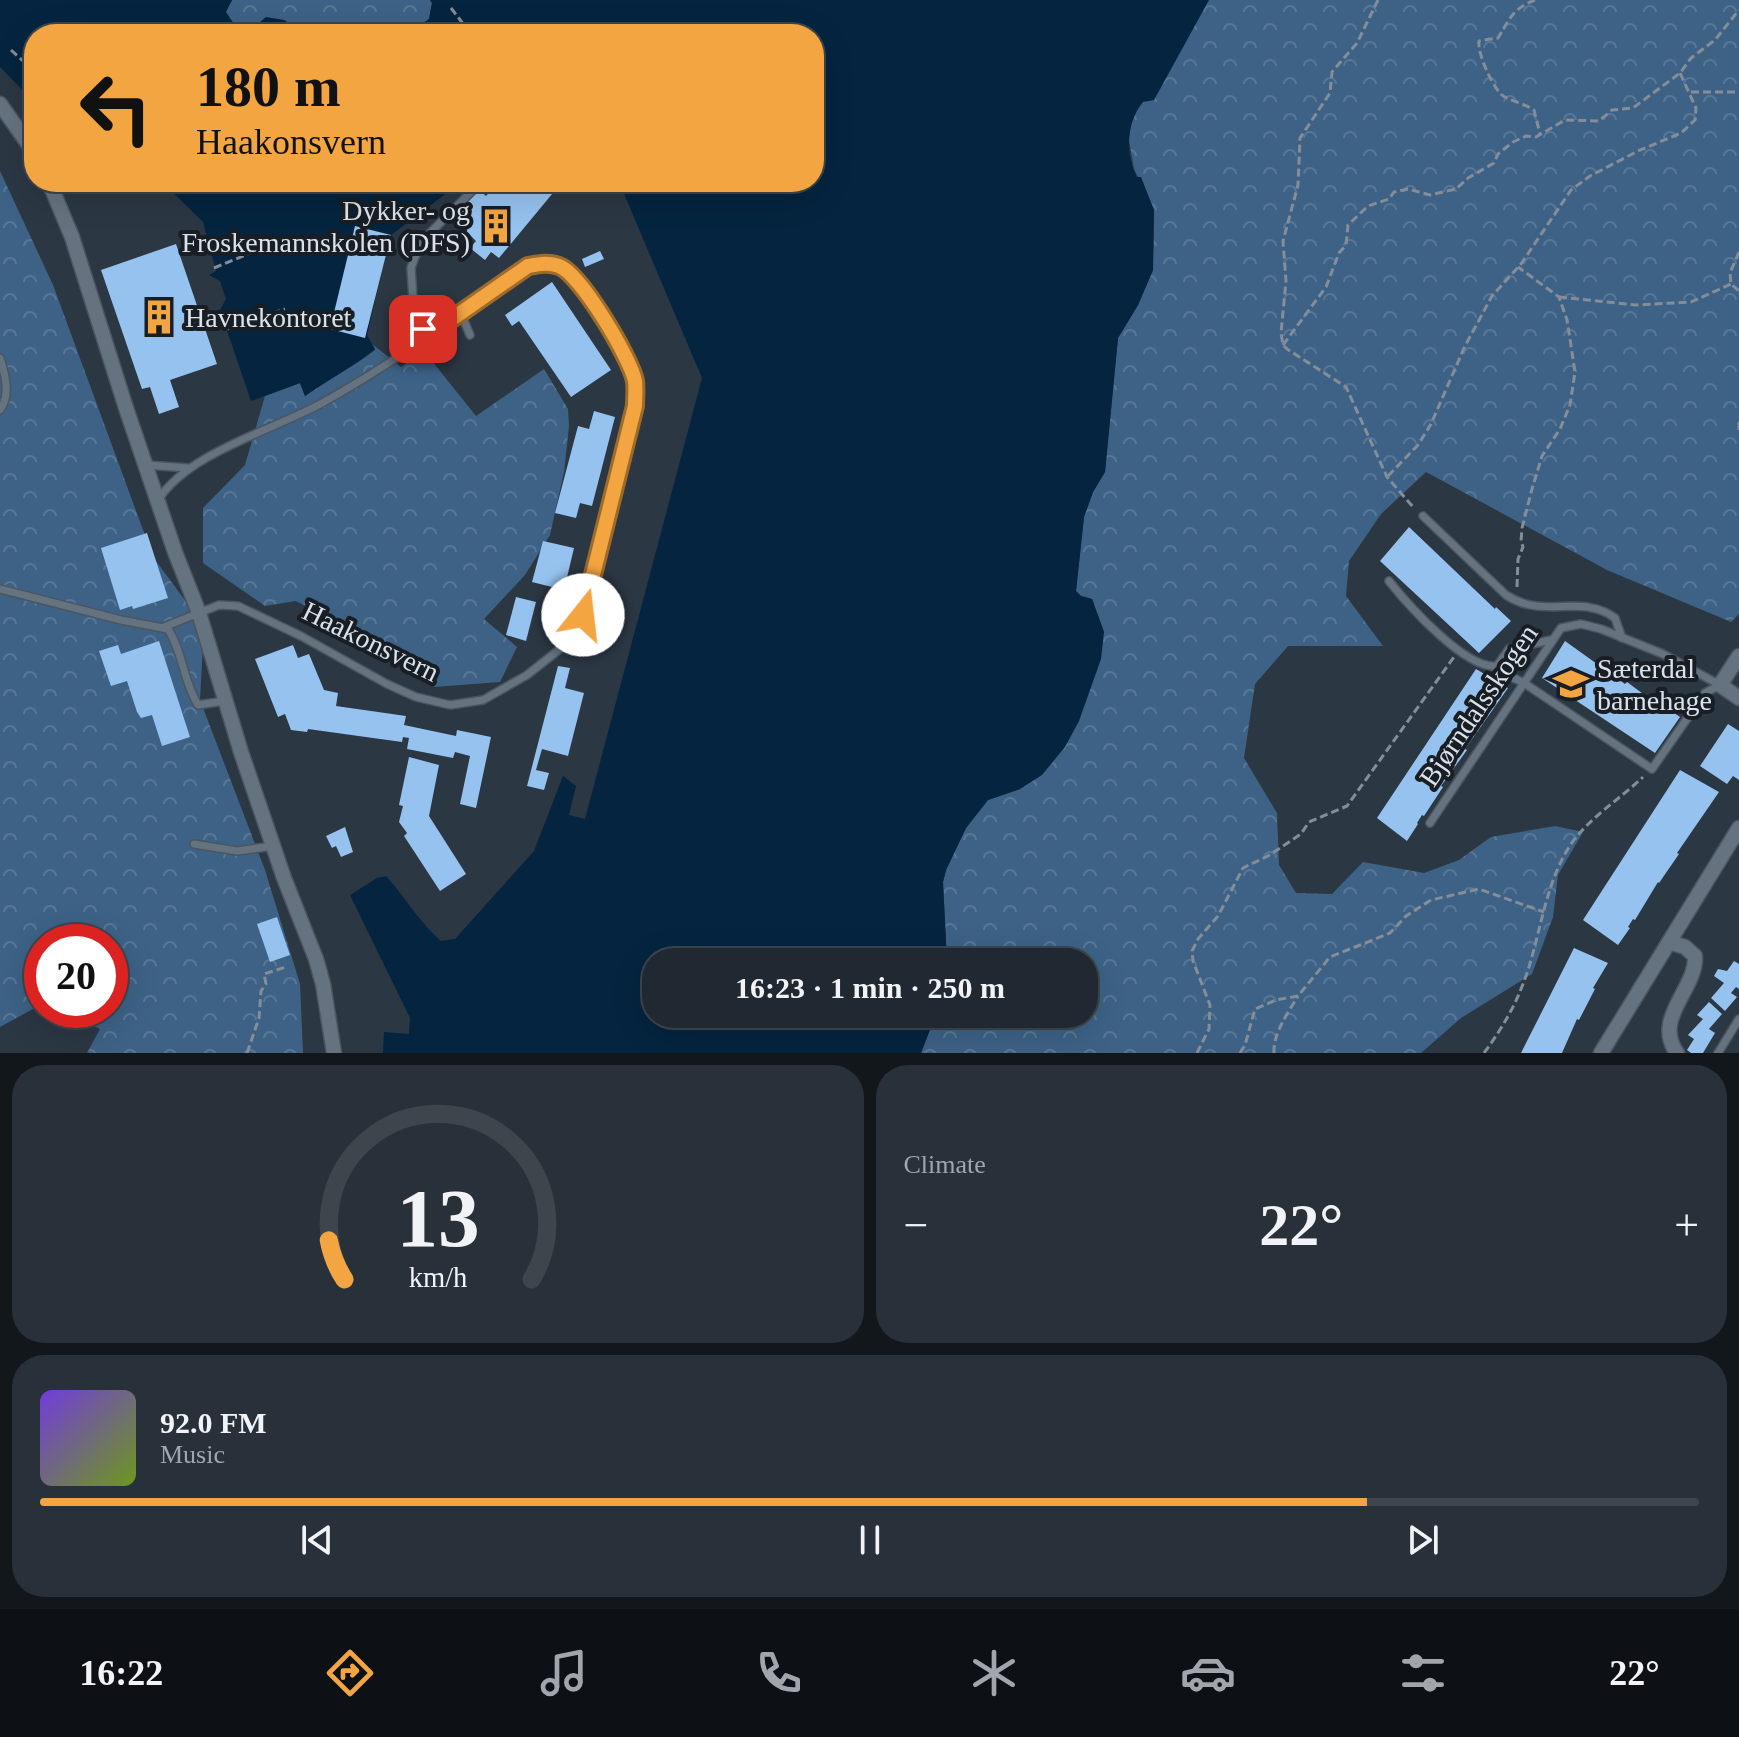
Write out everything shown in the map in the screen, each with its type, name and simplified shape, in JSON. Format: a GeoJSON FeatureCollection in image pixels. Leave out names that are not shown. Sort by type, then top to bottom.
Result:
{"type":"FeatureCollection","features":[{"type":"Feature","properties":{"kind":"street"},"geometry":{"type":"LineString","coordinates":[[0,104],[24,138]]}},
{"type":"Feature","properties":{"kind":"street"},"geometry":{"type":"LineString","coordinates":[[53,192],[77,251],[145,465],[199,613],[273,846],[316,959],[334,1053]]}},
{"type":"Feature","properties":{"kind":"street"},"geometry":{"type":"LineString","coordinates":[[1720,685],[1739,656]]}},
{"type":"Feature","properties":{"kind":"street","name":"Bjørndalsskogen"},"geometry":{"type":"LineString","coordinates":[[1720,685],[1739,698]]}},
{"type":"Feature","properties":{"kind":"street"},"geometry":{"type":"LineString","coordinates":[[1601,1053],[1737,835]]}},
{"type":"Feature","properties":{"kind":"street"},"geometry":{"type":"LineString","coordinates":[[1669,942],[1685,947],[1695,956],[1696,967],[1671,1016],[1668,1032],[1677,1053]]}},
{"type":"Feature","properties":{"kind":"lane"},"geometry":{"type":"LineString","coordinates":[[429,335],[414,314],[411,268],[424,239],[471,192]]}},
{"type":"Feature","properties":{"kind":"lane","name":"Haakonsvern"},"geometry":{"type":"LineString","coordinates":[[158,501],[168,485],[188,468],[323,402],[461,314],[528,266],[546,263],[562,267],[583,287],[616,340],[635,379],[635,406],[583,615],[565,645],[527,675],[483,700],[450,705],[416,697],[238,606],[219,605],[164,627]]}},
{"type":"Feature","properties":{"kind":"lane"},"geometry":{"type":"LineString","coordinates":[[461,314],[470,335]]}},
{"type":"Feature","properties":{"kind":"lane"},"geometry":{"type":"LineString","coordinates":[[0,358],[6,386],[4,404],[0,410]]}},
{"type":"Feature","properties":{"kind":"lane"},"geometry":{"type":"LineString","coordinates":[[145,465],[188,468]]}},
{"type":"Feature","properties":{"kind":"lane","name":"Bjørndalsskogen"},"geometry":{"type":"LineString","coordinates":[[1423,516],[1506,595],[1519,603],[1532,607],[1598,609],[1615,618],[1622,638]]}},
{"type":"Feature","properties":{"kind":"lane"},"geometry":{"type":"LineString","coordinates":[[1389,581],[1405,602],[1436,632],[1488,667],[1497,666],[1509,649],[1551,640]]}},
{"type":"Feature","properties":{"kind":"lane"},"geometry":{"type":"LineString","coordinates":[[0,589],[121,620],[164,627],[171,632],[189,692],[198,705],[227,700]]}},
{"type":"Feature","properties":{"kind":"lane","name":"Bjørndalsskogen"},"geometry":{"type":"LineString","coordinates":[[1430,823],[1561,628],[1581,624],[1622,638],[1663,654],[1720,685]]}},
{"type":"Feature","properties":{"kind":"lane"},"geometry":{"type":"LineString","coordinates":[[1497,666],[1501,672],[1524,683],[1652,769],[1705,693],[1720,685]]}},
{"type":"Feature","properties":{"kind":"lane"},"geometry":{"type":"LineString","coordinates":[[194,844],[237,851],[273,846]]}},
{"type":"Feature","properties":{"kind":"lane"},"geometry":{"type":"LineString","coordinates":[[1718,1053],[1739,1019]]}},
{"type":"Feature","properties":{"kind":"path"},"geometry":{"type":"LineString","coordinates":[[1378,0],[1357,43],[1332,72],[1330,93],[1300,138],[1298,185],[1283,241],[1286,281],[1281,333],[1283,345],[1346,387],[1392,486],[1423,516]]}},
{"type":"Feature","properties":{"kind":"path"},"geometry":{"type":"LineString","coordinates":[[1535,0],[1524,4],[1510,17],[1498,38],[1479,41],[1477,49],[1503,97],[1534,110],[1540,134]]}},
{"type":"Feature","properties":{"kind":"path"},"geometry":{"type":"LineString","coordinates":[[451,8],[462,24]]}},
{"type":"Feature","properties":{"kind":"path"},"geometry":{"type":"LineString","coordinates":[[1283,345],[1326,287],[1347,242],[1348,225],[1368,206],[1389,199],[1394,192],[1408,189],[1430,195],[1456,189],[1494,163],[1498,154],[1513,142],[1526,136],[1534,138],[1565,120],[1599,121],[1612,110],[1633,108],[1680,73],[1691,58],[1715,40],[1739,10]]}},
{"type":"Feature","properties":{"kind":"path"},"geometry":{"type":"LineString","coordinates":[[11,50],[24,62]]}},
{"type":"Feature","properties":{"kind":"path"},"geometry":{"type":"LineString","coordinates":[[1387,477],[1424,435],[1492,296],[1518,267],[1571,190],[1590,176],[1638,151],[1681,133],[1695,120],[1696,108],[1680,73]]}},
{"type":"Feature","properties":{"kind":"path"},"geometry":{"type":"LineString","coordinates":[[1689,92],[1739,92]]}},
{"type":"Feature","properties":{"kind":"path"},"geometry":{"type":"LineString","coordinates":[[214,268],[263,248]]}},
{"type":"Feature","properties":{"kind":"path"},"geometry":{"type":"LineString","coordinates":[[1739,252],[1730,273],[1731,284],[1739,291]]}},
{"type":"Feature","properties":{"kind":"path"},"geometry":{"type":"LineString","coordinates":[[1518,267],[1559,297],[1567,320],[1575,372],[1570,405],[1560,429],[1542,456],[1522,528],[1523,547],[1518,559],[1519,603]]}},
{"type":"Feature","properties":{"kind":"path"},"geometry":{"type":"LineString","coordinates":[[1559,297],[1636,305],[1691,302],[1731,284]]}},
{"type":"Feature","properties":{"kind":"path"},"geometry":{"type":"LineString","coordinates":[[227,329],[285,309]]}},
{"type":"Feature","properties":{"kind":"path"},"geometry":{"type":"LineString","coordinates":[[1739,422],[1739,432]]}},
{"type":"Feature","properties":{"kind":"path"},"geometry":{"type":"LineString","coordinates":[[1197,1053],[1209,1029],[1210,1005],[1192,951],[1218,916],[1243,868],[1301,834],[1309,822],[1347,806],[1459,650]]}},
{"type":"Feature","properties":{"kind":"path"},"geometry":{"type":"LineString","coordinates":[[1484,1053],[1498,1034],[1521,989],[1550,883],[1571,844],[1593,819],[1617,802],[1652,769]]}},
{"type":"Feature","properties":{"kind":"path"},"geometry":{"type":"LineString","coordinates":[[1274,1053],[1283,1021],[1298,996],[1330,957],[1390,933],[1406,916],[1431,900],[1479,889],[1544,912]]}},
{"type":"Feature","properties":{"kind":"path"},"geometry":{"type":"LineString","coordinates":[[247,1053],[259,1018],[261,991],[266,984],[264,974],[286,967]]}},
{"type":"Feature","properties":{"kind":"path"},"geometry":{"type":"LineString","coordinates":[[1240,1053],[1255,1009],[1276,1000],[1298,996]]}},
{"type":"Feature","properties":{"kind":"green space"},"geometry":{"type":"Polygon","coordinates":[[[232,0],[430,0],[432,3],[429,19],[422,24],[290,24],[284,20],[266,24],[234,24],[225,12],[232,0]]]}},
{"type":"Feature","properties":{"kind":"green space"},"geometry":{"type":"Polygon","coordinates":[[[1209,0],[1739,0],[1739,614],[1731,622],[1607,570],[1426,472],[1381,514],[1349,561],[1346,596],[1383,646],[1288,646],[1255,684],[1244,758],[1277,813],[1279,865],[1296,893],[1332,894],[1363,862],[1424,873],[1459,860],[1491,837],[1555,826],[1583,832],[1558,875],[1553,917],[1532,974],[1461,1018],[1421,1053],[921,1053],[931,1028],[1098,1028],[1098,948],[946,948],[943,882],[966,828],[988,800],[1020,789],[1104,632],[1092,599],[1076,591],[1084,517],[1093,492],[1105,472],[1118,338],[1138,305],[1153,270],[1154,210],[1134,169],[1129,140],[1132,115],[1209,0]]]}},
{"type":"Feature","properties":{"kind":"green space"},"geometry":{"type":"Polygon","coordinates":[[[0,171],[53,285],[153,557],[204,626],[200,700],[265,870],[300,984],[303,1053],[87,1053],[98,1028],[128,1028],[128,924],[24,924],[24,1014],[0,1027],[0,171]]]}},
{"type":"Feature","properties":{"kind":"green space"},"geometry":{"type":"Polygon","coordinates":[[[372,344],[401,367],[424,351],[476,416],[544,369],[568,409],[564,472],[550,535],[525,575],[484,619],[517,647],[500,682],[434,687],[427,667],[296,601],[265,606],[203,563],[203,508],[245,465],[265,396],[300,383],[305,396],[375,350],[372,344]]]}},
{"type":"Feature","properties":{"kind":"shaded area"},"geometry":{"type":"Polygon","coordinates":[[[0,0],[232,0],[226,12],[234,24],[24,24],[24,92],[0,67],[0,0]]]}},
{"type":"Feature","properties":{"kind":"shaded area"},"geometry":{"type":"Polygon","coordinates":[[[430,0],[1209,0],[1154,100],[1143,102],[1130,129],[1130,158],[1154,210],[1153,270],[1138,305],[1118,338],[1105,472],[1093,492],[1084,517],[1076,591],[1092,599],[1104,632],[1101,659],[1079,721],[1065,747],[1042,775],[1020,789],[988,800],[966,828],[943,882],[946,948],[642,948],[642,1028],[931,1028],[921,1053],[383,1053],[384,1032],[409,1034],[410,1018],[350,895],[377,878],[386,876],[441,941],[455,939],[534,851],[563,776],[576,786],[569,815],[585,819],[702,378],[623,192],[824,192],[824,24],[422,24],[429,19],[430,0]]]}},
{"type":"Feature","properties":{"kind":"shaded area"},"geometry":{"type":"Polygon","coordinates":[[[266,17],[290,24],[258,24],[266,17]]]}},
{"type":"Feature","properties":{"kind":"shaded area"},"geometry":{"type":"Polygon","coordinates":[[[172,192],[448,192],[390,236],[367,335],[375,349],[305,396],[300,383],[251,401],[220,310],[226,299],[220,281],[209,275],[216,271],[203,222],[172,192]]]}},
{"type":"Feature","properties":{"kind":"building","name":"Dykker- og Froskemannskolen (DFS)"},"geometry":{"type":"Polygon","coordinates":[[[475,192],[486,196],[490,192],[554,192],[499,258],[491,252],[485,260],[470,248],[476,241],[467,232],[468,219],[460,210],[475,192]]]}},
{"type":"Feature","properties":{"kind":"building"},"geometry":{"type":"Polygon","coordinates":[[[355,226],[391,235],[365,338],[330,329],[355,226]]]}},
{"type":"Feature","properties":{"kind":"building","name":"Havnekontoret"},"geometry":{"type":"Polygon","coordinates":[[[176,244],[217,364],[170,380],[179,407],[159,414],[150,387],[142,389],[101,270],[176,244]]]}},
{"type":"Feature","properties":{"kind":"building"},"geometry":{"type":"Polygon","coordinates":[[[600,251],[604,259],[585,267],[582,259],[600,251]]]}},
{"type":"Feature","properties":{"kind":"building"},"geometry":{"type":"Polygon","coordinates":[[[552,282],[611,370],[571,397],[519,321],[512,326],[505,315],[552,282]]]}},
{"type":"Feature","properties":{"kind":"building"},"geometry":{"type":"Polygon","coordinates":[[[594,411],[615,417],[592,506],[580,503],[576,518],[555,513],[578,426],[589,429],[594,411]]]}},
{"type":"Feature","properties":{"kind":"building"},"geometry":{"type":"Polygon","coordinates":[[[1409,527],[1511,621],[1479,653],[1380,561],[1409,527]]]}},
{"type":"Feature","properties":{"kind":"building"},"geometry":{"type":"Polygon","coordinates":[[[147,533],[168,598],[120,610],[101,548],[147,533]]]}},
{"type":"Feature","properties":{"kind":"building"},"geometry":{"type":"Polygon","coordinates":[[[543,541],[574,548],[564,590],[532,582],[543,541]]]}},
{"type":"Feature","properties":{"kind":"building"},"geometry":{"type":"Polygon","coordinates":[[[516,597],[536,602],[526,641],[506,635],[516,597]]]}},
{"type":"Feature","properties":{"kind":"building"},"geometry":{"type":"Polygon","coordinates":[[[159,641],[190,737],[162,746],[152,715],[141,718],[137,712],[127,681],[111,686],[99,651],[118,645],[121,654],[159,641]]]}},
{"type":"Feature","properties":{"kind":"building"},"geometry":{"type":"Polygon","coordinates":[[[1565,641],[1625,684],[1627,682],[1662,708],[1664,706],[1680,717],[1655,753],[1542,678],[1565,641]]]}},
{"type":"Feature","properties":{"kind":"building"},"geometry":{"type":"Polygon","coordinates":[[[293,645],[298,658],[309,654],[324,690],[338,693],[336,706],[406,716],[404,725],[456,736],[457,730],[491,737],[476,808],[460,804],[470,756],[455,752],[453,758],[407,749],[409,738],[403,737],[402,742],[308,729],[307,732],[291,730],[285,714],[278,717],[255,659],[293,645]]]}},
{"type":"Feature","properties":{"kind":"building"},"geometry":{"type":"Polygon","coordinates":[[[558,666],[570,668],[565,688],[584,693],[568,756],[542,749],[536,770],[549,773],[544,790],[527,786],[558,666]]]}},
{"type":"Feature","properties":{"kind":"building"},"geometry":{"type":"Polygon","coordinates":[[[1476,669],[1508,688],[1407,841],[1377,818],[1476,669]]]}},
{"type":"Feature","properties":{"kind":"building"},"geometry":{"type":"Polygon","coordinates":[[[1728,724],[1739,731],[1739,780],[1733,776],[1727,784],[1700,766],[1728,724]]]}},
{"type":"Feature","properties":{"kind":"building"},"geometry":{"type":"Polygon","coordinates":[[[409,757],[439,765],[429,816],[466,874],[440,891],[404,836],[407,833],[399,822],[403,806],[399,805],[409,757]]]}},
{"type":"Feature","properties":{"kind":"building"},"geometry":{"type":"Polygon","coordinates":[[[1680,770],[1719,792],[1618,945],[1583,920],[1680,770]]]}},
{"type":"Feature","properties":{"kind":"building"},"geometry":{"type":"Polygon","coordinates":[[[345,827],[353,852],[341,857],[326,836],[345,827]]]}},
{"type":"Feature","properties":{"kind":"building"},"geometry":{"type":"Polygon","coordinates":[[[277,917],[290,955],[270,962],[257,924],[277,917]]]}},
{"type":"Feature","properties":{"kind":"building"},"geometry":{"type":"Polygon","coordinates":[[[1574,948],[1608,963],[1595,989],[1562,1053],[1521,1053],[1574,948]]]}},
{"type":"Feature","properties":{"kind":"building"},"geometry":{"type":"Polygon","coordinates":[[[1734,961],[1739,964],[1739,989],[1736,987],[1731,993],[1737,997],[1725,1011],[1711,998],[1724,983],[1714,976],[1718,969],[1727,971],[1734,961]]]}},
{"type":"Feature","properties":{"kind":"building"},"geometry":{"type":"Polygon","coordinates":[[[1709,1002],[1722,1014],[1709,1029],[1715,1033],[1703,1053],[1691,1053],[1687,1050],[1694,1039],[1688,1035],[1703,1019],[1697,1015],[1709,1002]]]}},
{"type":"Feature","properties":{"kind":"place","name":"Dykker- og Froskemannskolen (DFS)"},"geometry":{"type":"Point","coordinates":[496,226]}},
{"type":"Feature","properties":{"kind":"place","name":"Havnekontoret"},"geometry":{"type":"Point","coordinates":[159,317]}},
{"type":"Feature","properties":{"kind":"place","name":"Sæterdal barnehage"},"geometry":{"type":"Point","coordinates":[1571,684]}},
{"type":"Feature","properties":{"kind":"route"},"geometry":{"type":"LineString","coordinates":[[423,329],[429,335],[528,266],[546,263],[562,267],[583,287],[616,340],[635,379],[635,406],[583,615]]}}]}
